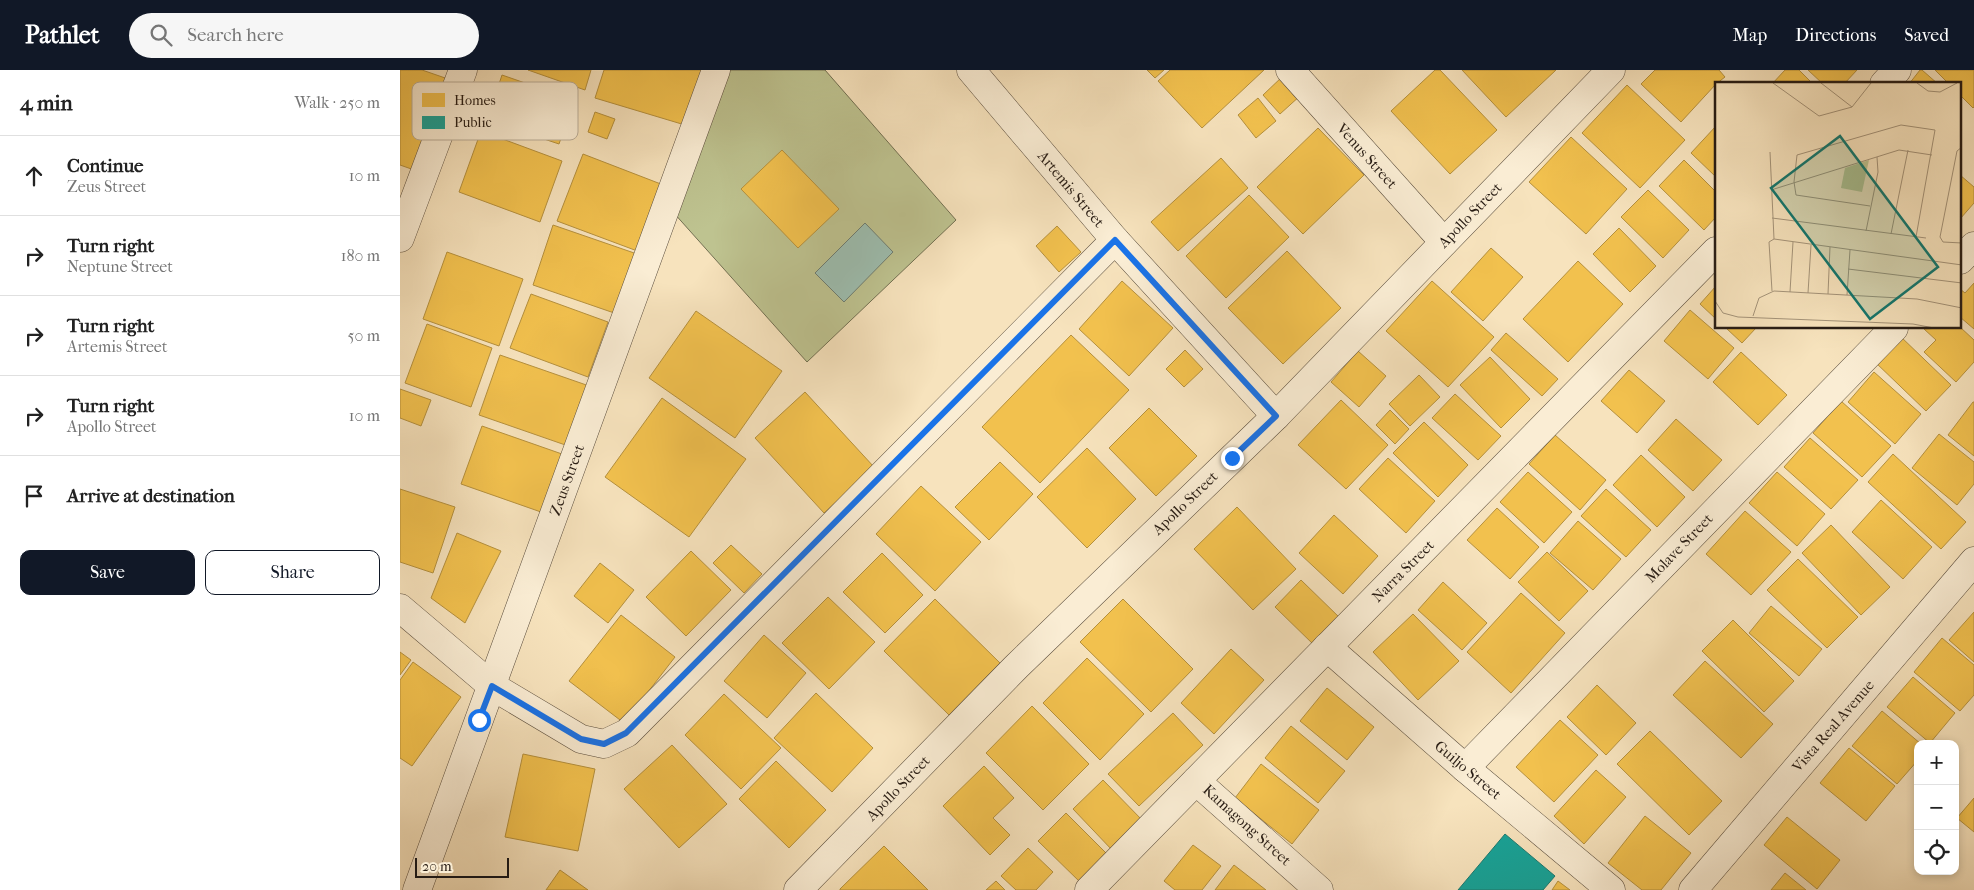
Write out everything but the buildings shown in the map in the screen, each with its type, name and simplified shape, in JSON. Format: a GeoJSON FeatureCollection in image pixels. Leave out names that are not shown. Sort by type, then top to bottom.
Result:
{"type":"FeatureCollection","features":[{"type":"Feature","properties":{"kind":"street"},"geometry":{"type":"LineString","coordinates":[[458,82],[463,70]]}},
{"type":"Feature","properties":{"kind":"street","name":"Zeus Street"},"geometry":{"type":"LineString","coordinates":[[417,890],[716,70]]}},
{"type":"Feature","properties":{"kind":"street","name":"Artemis Street"},"geometry":{"type":"LineString","coordinates":[[971,70],[1115,240],[1276,416]]}},
{"type":"Feature","properties":{"kind":"street","name":"Venus Street"},"geometry":{"type":"LineString","coordinates":[[1290,70],[1444,242]]}},
{"type":"Feature","properties":{"kind":"street","name":"Apollo Street"},"geometry":{"type":"LineString","coordinates":[[798,890],[1016,667],[1276,416],[1611,70]]}},
{"type":"Feature","properties":{"kind":"street"},"geometry":{"type":"LineString","coordinates":[[1886,82],[1898,70]]}},
{"type":"Feature","properties":{"kind":"street"},"geometry":{"type":"LineString","coordinates":[[400,238],[437,140]]}},
{"type":"Feature","properties":{"kind":"street"},"geometry":{"type":"LineString","coordinates":[[400,608],[492,686],[581,739],[604,744],[626,733],[1115,240]]}},
{"type":"Feature","properties":{"kind":"street"},"geometry":{"type":"LineString","coordinates":[[1962,258],[1974,246]]}},
{"type":"Feature","properties":{"kind":"street","name":"Narra Street"},"geometry":{"type":"LineString","coordinates":[[1089,890],[1715,252]]}},
{"type":"Feature","properties":{"kind":"street","name":"Molave Street"},"geometry":{"type":"LineString","coordinates":[[1465,768],[1893,329]]}},
{"type":"Feature","properties":{"kind":"street","name":"Vista Real Avenue"},"geometry":{"type":"LineString","coordinates":[[1693,890],[1974,562]]}},
{"type":"Feature","properties":{"kind":"street","name":"Guiljo Street"},"geometry":{"type":"LineString","coordinates":[[1327,647],[1465,768],[1611,890]]}},
{"type":"Feature","properties":{"kind":"street","name":"Kamagong Street"},"geometry":{"type":"LineString","coordinates":[[1196,781],[1319,890]]}},
{"type":"Feature","properties":{"kind":"green space"},"geometry":{"type":"Polygon","coordinates":[[[720,70],[825,70],[956,220],[807,362],[673,212],[720,70]]]}},
{"type":"Feature","properties":{"kind":"shaded area"},"geometry":{"type":"Polygon","coordinates":[[[865,223],[893,252],[844,302],[815,273],[865,223]]]}},
{"type":"Feature","properties":{"kind":"route"},"geometry":{"type":"LineString","coordinates":[[479,720],[492,686],[581,739],[604,744],[626,733],[1115,240],[1276,416],[1232,458]]}}]}
